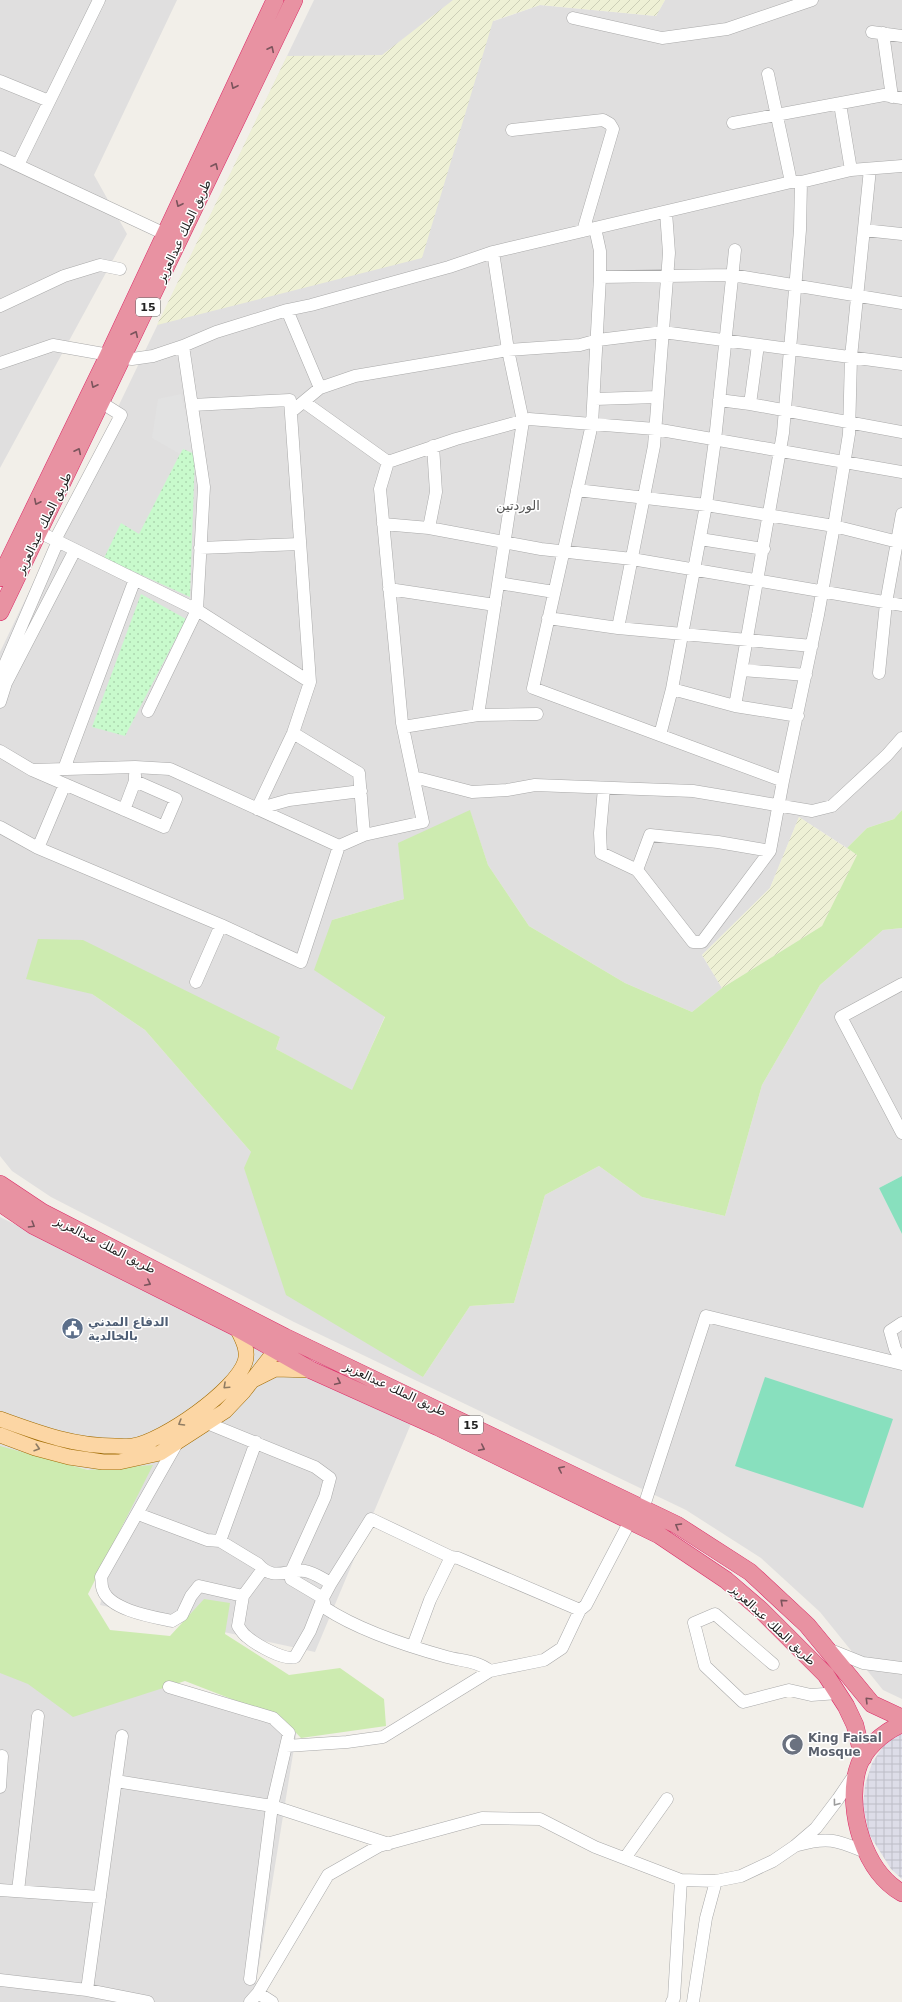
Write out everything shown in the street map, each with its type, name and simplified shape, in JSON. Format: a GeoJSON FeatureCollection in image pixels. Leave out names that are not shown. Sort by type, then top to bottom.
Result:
{"type":"FeatureCollection","features":[{"type":"Feature","properties":{"kind":"highway","name":"طريق الملك عبدالعزيز"},"geometry":{"type":"LineString","coordinates":[[0,612],[102,403],[116,357],[165,234],[275,0]]}},
{"type":"Feature","properties":{"kind":"highway","name":"طريق الملك عبدالعزيز"},"geometry":{"type":"LineString","coordinates":[[0,578],[116,357],[294,0]]}},
{"type":"Feature","properties":{"kind":"highway","name":"طريق الملك عبدالعزيز"},"geometry":{"type":"LineString","coordinates":[[0,1184],[42,1212],[274,1340],[677,1525],[750,1572],[808,1625],[872,1704],[902,1718]]}},
{"type":"Feature","properties":{"kind":"highway","name":"طريق الملك عبدالعزيز"},"geometry":{"type":"LineString","coordinates":[[0,1203],[34,1226],[237,1328],[274,1340],[311,1370],[438,1427],[659,1535],[726,1580],[795,1642],[826,1675],[846,1706],[854,1725],[860,1764]]}},
{"type":"Feature","properties":{"kind":"highway"},"geometry":{"type":"LineString","coordinates":[[902,1724],[884,1733],[865,1752],[860,1764],[853,1800],[858,1831],[872,1863],[894,1888],[902,1893]]}},
{"type":"Feature","properties":{"kind":"main road"},"geometry":{"type":"LineString","coordinates":[[237,1328],[246,1350],[246,1361],[240,1371]]}},
{"type":"Feature","properties":{"kind":"main road"},"geometry":{"type":"LineString","coordinates":[[0,1419],[63,1440],[83,1445],[133,1446],[159,1436],[191,1417],[229,1384],[240,1371],[274,1340]]}},
{"type":"Feature","properties":{"kind":"main road"},"geometry":{"type":"LineString","coordinates":[[250,1383],[274,1340]]}},
{"type":"Feature","properties":{"kind":"main road"},"geometry":{"type":"LineString","coordinates":[[0,1435],[35,1448],[69,1457],[103,1462],[119,1462],[160,1453],[177,1443],[225,1411],[250,1383],[261,1375],[275,1369],[311,1370]]}},
{"type":"Feature","properties":{"kind":"street"},"geometry":{"type":"LineString","coordinates":[[18,165],[99,0]]}},
{"type":"Feature","properties":{"kind":"street"},"geometry":{"type":"LineString","coordinates":[[573,18],[662,38],[727,29],[812,0]]}},
{"type":"Feature","properties":{"kind":"street"},"geometry":{"type":"LineString","coordinates":[[733,123],[884,95],[897,97],[878,32],[902,36]]}},
{"type":"Feature","properties":{"kind":"street"},"geometry":{"type":"LineString","coordinates":[[735,706],[764,549],[780,451],[785,410],[800,230],[796,182],[775,115],[768,74]]}},
{"type":"Feature","properties":{"kind":"street"},"geometry":{"type":"LineString","coordinates":[[0,81],[49,102]]}},
{"type":"Feature","properties":{"kind":"street"},"geometry":{"type":"LineString","coordinates":[[840,104],[851,170]]}},
{"type":"Feature","properties":{"kind":"street"},"geometry":{"type":"LineString","coordinates":[[512,130],[603,120],[610,124],[613,129],[582,232]]}},
{"type":"Feature","properties":{"kind":"street"},"geometry":{"type":"LineString","coordinates":[[0,157],[165,234]]}},
{"type":"Feature","properties":{"kind":"street"},"geometry":{"type":"LineString","coordinates":[[0,363],[53,345],[132,359],[153,356],[183,346],[216,332],[287,310],[312,305],[442,269],[493,252],[851,170],[902,166]]}},
{"type":"Feature","properties":{"kind":"street"},"geometry":{"type":"LineString","coordinates":[[604,788],[600,833],[601,853],[637,870],[693,942],[702,942],[770,851],[778,804],[812,646],[844,462],[849,424],[851,357],[870,169]]}},
{"type":"Feature","properties":{"kind":"street"},"geometry":{"type":"LineString","coordinates":[[618,628],[644,497],[655,429],[670,253],[666,212]]}},
{"type":"Feature","properties":{"kind":"street"},"geometry":{"type":"LineString","coordinates":[[595,228],[600,251],[600,277],[598,340],[592,424],[533,688],[783,781]]}},
{"type":"Feature","properties":{"kind":"street"},"geometry":{"type":"LineString","coordinates":[[864,230],[902,234]]}},
{"type":"Feature","properties":{"kind":"street"},"geometry":{"type":"LineString","coordinates":[[660,736],[672,689],[706,505],[715,440],[735,250]]}},
{"type":"Feature","properties":{"kind":"street"},"geometry":{"type":"LineString","coordinates":[[478,715],[523,421],[508,350],[493,252]]}},
{"type":"Feature","properties":{"kind":"street"},"geometry":{"type":"LineString","coordinates":[[0,306],[64,276],[100,265],[120,269]]}},
{"type":"Feature","properties":{"kind":"street"},"geometry":{"type":"LineString","coordinates":[[600,277],[732,275],[902,304]]}},
{"type":"Feature","properties":{"kind":"street"},"geometry":{"type":"LineString","coordinates":[[287,310],[320,388]]}},
{"type":"Feature","properties":{"kind":"street"},"geometry":{"type":"LineString","coordinates":[[291,412],[320,388],[355,376],[508,350],[580,345],[598,340],[663,332],[902,364]]}},
{"type":"Feature","properties":{"kind":"street"},"geometry":{"type":"LineString","coordinates":[[750,404],[758,345]]}},
{"type":"Feature","properties":{"kind":"street"},"geometry":{"type":"LineString","coordinates":[[148,711],[197,610],[204,487],[183,346]]}},
{"type":"Feature","properties":{"kind":"street"},"geometry":{"type":"LineString","coordinates":[[594,399],[657,397]]}},
{"type":"Feature","properties":{"kind":"street"},"geometry":{"type":"LineString","coordinates":[[192,405],[290,400],[310,682],[293,733],[256,809]]}},
{"type":"Feature","properties":{"kind":"street"},"geometry":{"type":"LineString","coordinates":[[719,400],[785,410],[849,424],[902,432]]}},
{"type":"Feature","properties":{"kind":"street"},"geometry":{"type":"LineString","coordinates":[[304,402],[388,462]]}},
{"type":"Feature","properties":{"kind":"street"},"geometry":{"type":"LineString","coordinates":[[0,676],[57,540],[121,415],[102,403]]}},
{"type":"Feature","properties":{"kind":"street"},"geometry":{"type":"LineString","coordinates":[[388,462],[433,446],[529,419],[655,429],[902,472]]}},
{"type":"Feature","properties":{"kind":"street"},"geometry":{"type":"LineString","coordinates":[[429,528],[436,492],[433,446]]}},
{"type":"Feature","properties":{"kind":"street"},"geometry":{"type":"LineString","coordinates":[[32,770],[135,767],[170,769],[339,846],[364,835],[424,822],[403,727],[389,589],[380,489],[388,462]]}},
{"type":"Feature","properties":{"kind":"street"},"geometry":{"type":"LineString","coordinates":[[578,490],[706,505],[834,526],[900,543]]}},
{"type":"Feature","properties":{"kind":"street"},"geometry":{"type":"LineString","coordinates":[[879,673],[886,603],[900,543],[902,514]]}},
{"type":"Feature","properties":{"kind":"street"},"geometry":{"type":"LineString","coordinates":[[383,524],[429,528],[505,543],[563,552],[632,559],[902,605]]}},
{"type":"Feature","properties":{"kind":"street"},"geometry":{"type":"LineString","coordinates":[[39,532],[197,610],[310,682]]}},
{"type":"Feature","properties":{"kind":"street"},"geometry":{"type":"LineString","coordinates":[[700,539],[764,549]]}},
{"type":"Feature","properties":{"kind":"street"},"geometry":{"type":"LineString","coordinates":[[200,548],[300,544]]}},
{"type":"Feature","properties":{"kind":"street"},"geometry":{"type":"LineString","coordinates":[[0,702],[6,683],[75,550]]}},
{"type":"Feature","properties":{"kind":"street"},"geometry":{"type":"LineString","coordinates":[[64,769],[134,579]]}},
{"type":"Feature","properties":{"kind":"street"},"geometry":{"type":"LineString","coordinates":[[499,583],[554,592]]}},
{"type":"Feature","properties":{"kind":"street"},"geometry":{"type":"LineString","coordinates":[[389,589],[495,605]]}},
{"type":"Feature","properties":{"kind":"street"},"geometry":{"type":"LineString","coordinates":[[548,618],[618,628],[812,646]]}},
{"type":"Feature","properties":{"kind":"street"},"geometry":{"type":"LineString","coordinates":[[742,670],[806,676]]}},
{"type":"Feature","properties":{"kind":"street"},"geometry":{"type":"LineString","coordinates":[[672,689],[735,706],[798,716]]}},
{"type":"Feature","properties":{"kind":"street"},"geometry":{"type":"LineString","coordinates":[[403,727],[478,715],[537,714]]}},
{"type":"Feature","properties":{"kind":"street"},"geometry":{"type":"LineString","coordinates":[[293,733],[359,773],[364,835]]}},
{"type":"Feature","properties":{"kind":"street"},"geometry":{"type":"LineString","coordinates":[[414,777],[472,792],[507,790],[535,785],[692,791],[778,804],[812,811],[832,806],[887,755],[902,738]]}},
{"type":"Feature","properties":{"kind":"street"},"geometry":{"type":"LineString","coordinates":[[0,751],[32,770],[164,827],[176,798],[135,781]]}},
{"type":"Feature","properties":{"kind":"street"},"geometry":{"type":"LineString","coordinates":[[124,810],[135,781],[135,767]]}},
{"type":"Feature","properties":{"kind":"street"},"geometry":{"type":"LineString","coordinates":[[38,848],[65,784]]}},
{"type":"Feature","properties":{"kind":"street"},"geometry":{"type":"LineString","coordinates":[[256,809],[289,800],[361,791]]}},
{"type":"Feature","properties":{"kind":"street"},"geometry":{"type":"LineString","coordinates":[[0,827],[38,848],[220,925],[301,962],[339,846]]}},
{"type":"Feature","properties":{"kind":"street"},"geometry":{"type":"LineString","coordinates":[[637,870],[650,835],[718,842],[770,851]]}},
{"type":"Feature","properties":{"kind":"street"},"geometry":{"type":"LineString","coordinates":[[196,982],[220,925]]}},
{"type":"Feature","properties":{"kind":"street"},"geometry":{"type":"LineString","coordinates":[[901,987],[841,1018],[901,1128]]}},
{"type":"Feature","properties":{"kind":"street"},"geometry":{"type":"LineString","coordinates":[[643,1509],[706,1316],[902,1364]]}},
{"type":"Feature","properties":{"kind":"street"},"geometry":{"type":"LineString","coordinates":[[902,1323],[890,1331],[895,1349],[902,1360]]}},
{"type":"Feature","properties":{"kind":"street"},"geometry":{"type":"LineString","coordinates":[[207,1423],[315,1467],[330,1478],[325,1496],[291,1572],[291,1579],[323,1598],[325,1608],[344,1621],[448,1658],[483,1665],[490,1670]]}},
{"type":"Feature","properties":{"kind":"street"},"geometry":{"type":"LineString","coordinates":[[220,1541],[256,1442]]}},
{"type":"Feature","properties":{"kind":"street"},"geometry":{"type":"LineString","coordinates":[[177,1443],[101,1577],[102,1590],[112,1602],[138,1613],[172,1621],[182,1615],[191,1596],[199,1586],[243,1596]]}},
{"type":"Feature","properties":{"kind":"street"},"geometry":{"type":"LineString","coordinates":[[138,1514],[207,1540],[220,1541],[258,1564],[262,1569],[277,1575],[305,1571],[331,1582]]}},
{"type":"Feature","properties":{"kind":"street"},"geometry":{"type":"LineString","coordinates":[[262,1569],[243,1596],[238,1626],[245,1636],[277,1654],[290,1659],[295,1657],[302,1646],[331,1582],[371,1518],[451,1557],[458,1558],[580,1610]]}},
{"type":"Feature","properties":{"kind":"street"},"geometry":{"type":"LineString","coordinates":[[286,1746],[347,1742],[383,1737],[490,1670],[544,1660],[562,1648],[580,1610],[586,1605],[630,1521]]}},
{"type":"Feature","properties":{"kind":"street"},"geometry":{"type":"LineString","coordinates":[[413,1646],[430,1600],[451,1557]]}},
{"type":"Feature","properties":{"kind":"street"},"geometry":{"type":"LineString","coordinates":[[773,1664],[715,1614],[694,1623],[705,1666],[743,1702],[789,1690],[810,1695],[838,1693]]}},
{"type":"Feature","properties":{"kind":"street"},"geometry":{"type":"LineString","coordinates":[[828,1649],[863,1663],[902,1668]]}},
{"type":"Feature","properties":{"kind":"street"},"geometry":{"type":"LineString","coordinates":[[169,1687],[273,1718],[289,1733],[272,1806],[250,1979]]}},
{"type":"Feature","properties":{"kind":"street"},"geometry":{"type":"LineString","coordinates":[[18,1891],[38,1716]]}},
{"type":"Feature","properties":{"kind":"street"},"geometry":{"type":"LineString","coordinates":[[87,1990],[122,1736]]}},
{"type":"Feature","properties":{"kind":"street"},"geometry":{"type":"LineString","coordinates":[[0,1787],[2,1756]]}},
{"type":"Feature","properties":{"kind":"street"},"geometry":{"type":"LineString","coordinates":[[250,2002],[258,1993],[328,1875],[379,1846],[482,1818],[540,1819],[595,1847],[681,1880],[716,1881],[741,1876],[773,1861],[795,1846],[816,1828],[838,1799],[860,1764]]}},
{"type":"Feature","properties":{"kind":"street"},"geometry":{"type":"LineString","coordinates":[[116,1781],[272,1806],[389,1844]]}},
{"type":"Feature","properties":{"kind":"street"},"geometry":{"type":"LineString","coordinates":[[625,1858],[667,1799]]}},
{"type":"Feature","properties":{"kind":"street"},"geometry":{"type":"LineString","coordinates":[[795,1846],[819,1839],[834,1840],[868,1853]]}},
{"type":"Feature","properties":{"kind":"street"},"geometry":{"type":"LineString","coordinates":[[672,2002],[674,1998],[681,1880]]}},
{"type":"Feature","properties":{"kind":"street"},"geometry":{"type":"LineString","coordinates":[[694,2002],[706,1918],[716,1881]]}},
{"type":"Feature","properties":{"kind":"street"},"geometry":{"type":"LineString","coordinates":[[0,1890],[100,1897]]}},
{"type":"Feature","properties":{"kind":"street"},"geometry":{"type":"LineString","coordinates":[[0,1980],[87,1990],[148,2002]]}},
{"type":"Feature","properties":{"kind":"street"},"geometry":{"type":"LineString","coordinates":[[258,1993],[272,2002]]}},
{"type":"Feature","properties":{"kind":"shaded area"},"geometry":{"type":"Polygon","coordinates":[[[0,0],[177,0],[94,175],[127,234],[0,468],[0,0]]]}},
{"type":"Feature","properties":{"kind":"shaded area"},"geometry":{"type":"Polygon","coordinates":[[[314,0],[485,0],[494,21],[540,5],[656,16],[665,0],[902,0],[902,810],[894,819],[867,828],[847,848],[799,817],[770,888],[702,955],[722,988],[692,1012],[625,983],[529,926],[488,865],[470,811],[404,899],[332,920],[385,1016],[352,1091],[276,1049],[280,1037],[92,994],[145,1030],[251,1152],[423,1377],[470,1306],[514,1303],[545,1195],[599,1166],[642,1197],[725,1216],[762,1085],[820,985],[883,930],[902,928],[902,1176],[879,1188],[902,1234],[902,1699],[883,1690],[820,1612],[761,1558],[686,1510],[294,1322],[51,1197],[12,1171],[0,1156],[0,652],[314,0]]]}},
{"type":"Feature","properties":{"kind":"shaded area"},"geometry":{"type":"Polygon","coordinates":[[[181,394],[195,454],[183,449],[180,454],[152,438],[158,399],[181,394]]]}},
{"type":"Feature","properties":{"kind":"shaded area"},"geometry":{"type":"Polygon","coordinates":[[[0,1217],[413,1419],[315,1652],[100,1605],[136,1482],[0,1447],[0,1217]]]}},
{"type":"Feature","properties":{"kind":"shaded area"},"geometry":{"type":"Polygon","coordinates":[[[0,1642],[299,1717],[253,2002],[0,2002],[0,1642]]]}},
{"type":"Feature","properties":{"kind":"shaded area"},"geometry":{"type":"Polygon","coordinates":[[[902,1733],[902,1879],[891,1869],[869,1834],[863,1805],[865,1785],[872,1763],[886,1742],[902,1733]]]}},
{"type":"Feature","properties":{"kind":"green space"},"geometry":{"type":"Polygon","coordinates":[[[453,0],[665,0],[656,16],[540,5],[493,21],[422,258],[157,325],[287,56],[382,55],[453,0]]]}},
{"type":"Feature","properties":{"kind":"green space"},"geometry":{"type":"Polygon","coordinates":[[[183,448],[195,454],[190,597],[104,558],[121,523],[139,534],[183,448]]]}},
{"type":"Feature","properties":{"kind":"green space"},"geometry":{"type":"Polygon","coordinates":[[[141,594],[186,619],[125,736],[92,727],[141,594]]]}},
{"type":"Feature","properties":{"kind":"green space"},"geometry":{"type":"Polygon","coordinates":[[[470,810],[488,865],[529,926],[625,983],[692,1012],[722,988],[822,926],[857,855],[847,848],[867,828],[894,819],[902,810],[902,928],[883,930],[820,985],[762,1085],[725,1216],[642,1197],[599,1166],[545,1195],[514,1303],[470,1306],[423,1377],[286,1295],[244,1168],[251,1152],[145,1030],[92,994],[26,979],[38,939],[83,940],[280,1037],[276,1049],[352,1090],[385,1017],[314,970],[332,920],[404,899],[398,843],[470,810]]]}},
{"type":"Feature","properties":{"kind":"green space"},"geometry":{"type":"Polygon","coordinates":[[[799,817],[857,855],[822,926],[722,988],[702,955],[770,888],[799,817]]]}},
{"type":"Feature","properties":{"kind":"green space"},"geometry":{"type":"Polygon","coordinates":[[[902,1176],[902,1234],[879,1188],[902,1176]]]}},
{"type":"Feature","properties":{"kind":"green space"},"geometry":{"type":"Polygon","coordinates":[[[765,1377],[893,1419],[863,1508],[735,1466],[765,1377]]]}},
{"type":"Feature","properties":{"kind":"green space"},"geometry":{"type":"Polygon","coordinates":[[[0,1446],[88,1470],[153,1465],[88,1594],[110,1630],[170,1636],[204,1599],[230,1603],[225,1634],[289,1675],[340,1668],[384,1699],[386,1726],[301,1738],[283,1719],[185,1681],[73,1717],[28,1684],[0,1673],[0,1446]]]}},
{"type":"Feature","properties":{"kind":"place","name":"الدفاع المدني بالخالدية"},"geometry":{"type":"Point","coordinates":[73,1329]}},
{"type":"Feature","properties":{"kind":"place","name":"King Faisal Mosque"},"geometry":{"type":"Point","coordinates":[793,1745]}},
{"type":"Feature","properties":{"kind":"district","name":"الوردتين"},"geometry":{"type":"Point","coordinates":[518,505]}}]}
